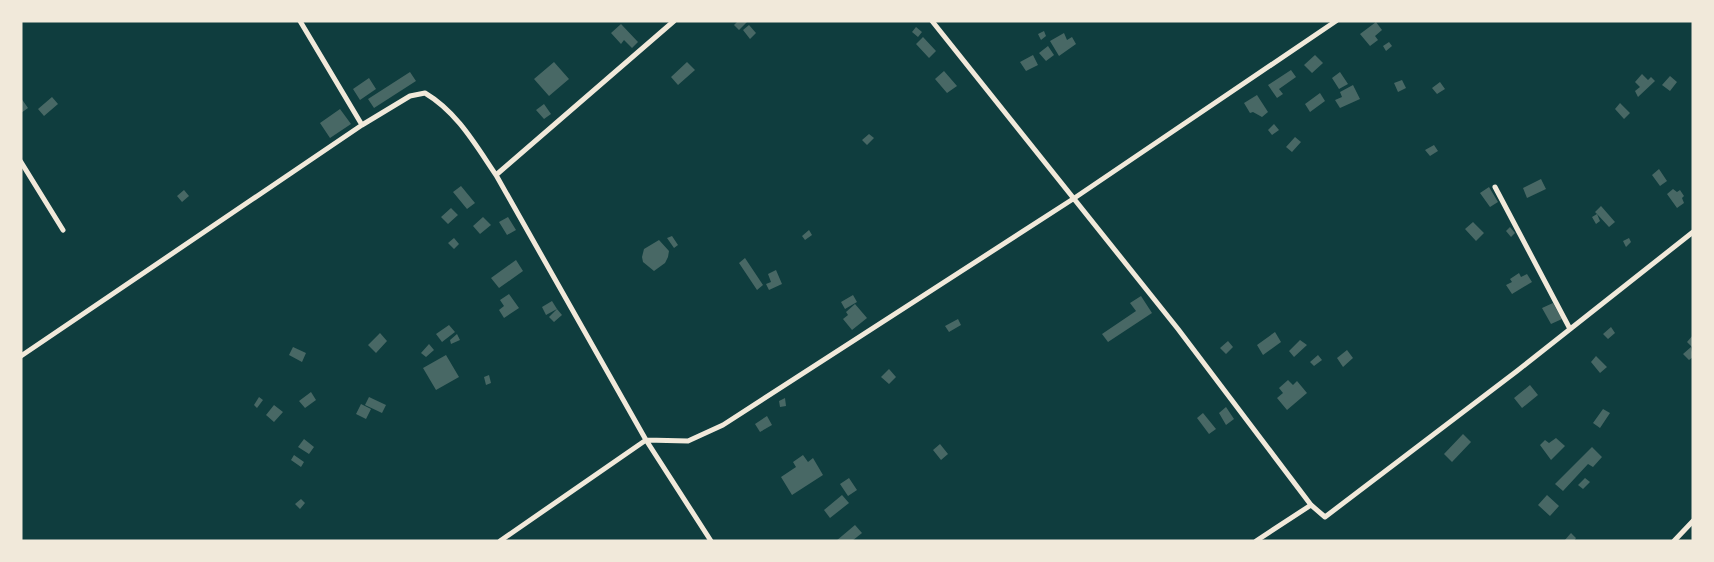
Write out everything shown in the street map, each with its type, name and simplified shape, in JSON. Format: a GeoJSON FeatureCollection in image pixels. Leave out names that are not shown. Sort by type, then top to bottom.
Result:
{"type":"FeatureCollection","features":[{"type":"Feature","properties":{"kind":"street"},"geometry":{"type":"LineString","coordinates":[[300,21],[362,125]]}},
{"type":"Feature","properties":{"kind":"street"},"geometry":{"type":"LineString","coordinates":[[496,175],[674,21]]}},
{"type":"Feature","properties":{"kind":"street"},"geometry":{"type":"LineString","coordinates":[[932,21],[1178,329],[1311,505],[1324,517],[1570,329],[1693,232]]}},
{"type":"Feature","properties":{"kind":"street"},"geometry":{"type":"LineString","coordinates":[[500,541],[646,440],[688,440],[723,425],[1073,199],[1336,21]]}},
{"type":"Feature","properties":{"kind":"street"},"geometry":{"type":"LineString","coordinates":[[21,356],[362,125],[410,96],[425,93],[441,102],[465,128],[496,175],[646,440],[711,541]]}},
{"type":"Feature","properties":{"kind":"street"},"geometry":{"type":"LineString","coordinates":[[21,162],[63,230]]}},
{"type":"Feature","properties":{"kind":"street"},"geometry":{"type":"LineString","coordinates":[[1495,187],[1570,329]]}},
{"type":"Feature","properties":{"kind":"street"},"geometry":{"type":"LineString","coordinates":[[1256,541],[1311,505]]}},
{"type":"Feature","properties":{"kind":"street"},"geometry":{"type":"LineString","coordinates":[[1674,541],[1693,521]]}},
{"type":"Feature","properties":{"kind":"building"},"geometry":{"type":"Polygon","coordinates":[[[738,21],[748,21],[739,30],[734,25],[738,21]]]}},
{"type":"Feature","properties":{"kind":"building"},"geometry":{"type":"Polygon","coordinates":[[[1376,22],[1382,30],[1375,36],[1378,40],[1370,46],[1360,34],[1376,22]]]}},
{"type":"Feature","properties":{"kind":"building"},"geometry":{"type":"Polygon","coordinates":[[[621,24],[638,42],[632,48],[624,40],[621,44],[611,33],[621,24]]]}},
{"type":"Feature","properties":{"kind":"building"},"geometry":{"type":"Polygon","coordinates":[[[749,25],[756,33],[750,39],[743,30],[749,25]]]}},
{"type":"Feature","properties":{"kind":"building"},"geometry":{"type":"Polygon","coordinates":[[[916,27],[922,32],[918,37],[912,32],[916,27]]]}},
{"type":"Feature","properties":{"kind":"building"},"geometry":{"type":"Polygon","coordinates":[[[1044,31],[1046,36],[1041,40],[1038,34],[1044,31]]]}},
{"type":"Feature","properties":{"kind":"building"},"geometry":{"type":"Polygon","coordinates":[[[1064,33],[1067,40],[1072,37],[1076,44],[1059,56],[1050,41],[1064,33]]]}},
{"type":"Feature","properties":{"kind":"building"},"geometry":{"type":"Polygon","coordinates":[[[923,37],[936,51],[929,58],[916,44],[923,37]]]}},
{"type":"Feature","properties":{"kind":"building"},"geometry":{"type":"Polygon","coordinates":[[[1389,42],[1392,46],[1386,51],[1383,46],[1389,42]]]}},
{"type":"Feature","properties":{"kind":"building"},"geometry":{"type":"Polygon","coordinates":[[[1048,46],[1054,55],[1046,61],[1039,53],[1048,46]]]}},
{"type":"Feature","properties":{"kind":"building"},"geometry":{"type":"Polygon","coordinates":[[[1033,55],[1038,65],[1026,71],[1020,62],[1033,55]]]}},
{"type":"Feature","properties":{"kind":"building"},"geometry":{"type":"Polygon","coordinates":[[[1315,55],[1323,63],[1312,73],[1304,65],[1315,55]]]}},
{"type":"Feature","properties":{"kind":"building"},"geometry":{"type":"Polygon","coordinates":[[[554,62],[569,79],[549,96],[534,79],[554,62]]]}},
{"type":"Feature","properties":{"kind":"building"},"geometry":{"type":"Polygon","coordinates":[[[687,62],[695,70],[678,85],[671,77],[687,62]]]}},
{"type":"Feature","properties":{"kind":"building"},"geometry":{"type":"Polygon","coordinates":[[[1291,70],[1296,77],[1279,89],[1283,94],[1277,98],[1268,85],[1291,70]]]}},
{"type":"Feature","properties":{"kind":"building"},"geometry":{"type":"Polygon","coordinates":[[[944,71],[957,86],[947,93],[935,79],[944,71]]]}},
{"type":"Feature","properties":{"kind":"building"},"geometry":{"type":"Polygon","coordinates":[[[410,72],[416,81],[374,108],[368,99],[410,72]]]}},
{"type":"Feature","properties":{"kind":"building"},"geometry":{"type":"Polygon","coordinates":[[[1340,72],[1348,84],[1339,89],[1332,78],[1340,72]]]}},
{"type":"Feature","properties":{"kind":"building"},"geometry":{"type":"Polygon","coordinates":[[[1642,74],[1648,80],[1651,77],[1655,81],[1638,97],[1635,91],[1640,87],[1635,82],[1642,74]]]}},
{"type":"Feature","properties":{"kind":"building"},"geometry":{"type":"Polygon","coordinates":[[[1670,76],[1677,82],[1670,91],[1662,85],[1670,76]]]}},
{"type":"Feature","properties":{"kind":"building"},"geometry":{"type":"Polygon","coordinates":[[[369,78],[376,89],[360,100],[353,89],[369,78]]]}},
{"type":"Feature","properties":{"kind":"building"},"geometry":{"type":"Polygon","coordinates":[[[1402,80],[1406,88],[1398,92],[1394,83],[1402,80]]]}},
{"type":"Feature","properties":{"kind":"building"},"geometry":{"type":"Polygon","coordinates":[[[1440,82],[1445,89],[1437,94],[1432,88],[1440,82]]]}},
{"type":"Feature","properties":{"kind":"building"},"geometry":{"type":"Polygon","coordinates":[[[1353,85],[1360,99],[1340,108],[1335,100],[1342,97],[1340,92],[1353,85]]]}},
{"type":"Feature","properties":{"kind":"building"},"geometry":{"type":"Polygon","coordinates":[[[1320,93],[1325,101],[1310,112],[1305,104],[1320,93]]]}},
{"type":"Feature","properties":{"kind":"building"},"geometry":{"type":"Polygon","coordinates":[[[1257,95],[1268,112],[1262,117],[1253,112],[1250,113],[1244,103],[1257,95]]]}},
{"type":"Feature","properties":{"kind":"building"},"geometry":{"type":"Polygon","coordinates":[[[52,97],[58,104],[44,116],[38,109],[52,97]]]}},
{"type":"Feature","properties":{"kind":"building"},"geometry":{"type":"Polygon","coordinates":[[[21,98],[28,108],[21,113],[21,98]]]}},
{"type":"Feature","properties":{"kind":"building"},"geometry":{"type":"Polygon","coordinates":[[[1620,103],[1630,113],[1624,119],[1615,109],[1620,103]]]}},
{"type":"Feature","properties":{"kind":"building"},"geometry":{"type":"Polygon","coordinates":[[[544,104],[551,114],[544,119],[536,110],[544,104]]]}},
{"type":"Feature","properties":{"kind":"building"},"geometry":{"type":"Polygon","coordinates":[[[340,109],[351,124],[330,138],[320,123],[340,109]]]}},
{"type":"Feature","properties":{"kind":"building"},"geometry":{"type":"Polygon","coordinates":[[[1274,124],[1279,130],[1272,135],[1268,130],[1274,124]]]}},
{"type":"Feature","properties":{"kind":"building"},"geometry":{"type":"Polygon","coordinates":[[[869,134],[874,138],[867,145],[862,140],[869,134]]]}},
{"type":"Feature","properties":{"kind":"building"},"geometry":{"type":"Polygon","coordinates":[[[1295,137],[1301,142],[1292,152],[1286,147],[1295,137]]]}},
{"type":"Feature","properties":{"kind":"building"},"geometry":{"type":"Polygon","coordinates":[[[1434,145],[1438,151],[1430,156],[1425,150],[1434,145]]]}},
{"type":"Feature","properties":{"kind":"building"},"geometry":{"type":"Polygon","coordinates":[[[1659,169],[1667,181],[1660,186],[1652,175],[1659,169]]]}},
{"type":"Feature","properties":{"kind":"building"},"geometry":{"type":"Polygon","coordinates":[[[1541,179],[1546,189],[1527,198],[1523,188],[1541,179]]]}},
{"type":"Feature","properties":{"kind":"building"},"geometry":{"type":"Polygon","coordinates":[[[461,186],[475,203],[467,209],[453,192],[461,186]]]}},
{"type":"Feature","properties":{"kind":"building"},"geometry":{"type":"Polygon","coordinates":[[[1489,187],[1498,202],[1490,207],[1480,193],[1489,187]]]}},
{"type":"Feature","properties":{"kind":"building"},"geometry":{"type":"Polygon","coordinates":[[[1673,189],[1677,192],[1680,190],[1684,196],[1682,198],[1684,203],[1677,208],[1667,194],[1673,189]]]}},
{"type":"Feature","properties":{"kind":"building"},"geometry":{"type":"Polygon","coordinates":[[[184,190],[189,196],[182,202],[177,196],[184,190]]]}},
{"type":"Feature","properties":{"kind":"building"},"geometry":{"type":"Polygon","coordinates":[[[1601,206],[1615,222],[1609,227],[1595,212],[1601,206]]]}},
{"type":"Feature","properties":{"kind":"building"},"geometry":{"type":"Polygon","coordinates":[[[451,208],[458,215],[448,224],[441,217],[451,208]]]}},
{"type":"Feature","properties":{"kind":"building"},"geometry":{"type":"Polygon","coordinates":[[[1597,214],[1600,221],[1596,224],[1592,217],[1597,214]]]}},
{"type":"Feature","properties":{"kind":"building"},"geometry":{"type":"Polygon","coordinates":[[[483,217],[491,225],[480,234],[473,226],[483,217]]]}},
{"type":"Feature","properties":{"kind":"building"},"geometry":{"type":"Polygon","coordinates":[[[508,217],[516,230],[507,235],[499,222],[508,217]]]}},
{"type":"Feature","properties":{"kind":"building"},"geometry":{"type":"Polygon","coordinates":[[[1473,222],[1484,233],[1476,241],[1465,229],[1473,222]]]}},
{"type":"Feature","properties":{"kind":"building"},"geometry":{"type":"Polygon","coordinates":[[[1510,227],[1515,233],[1511,237],[1506,231],[1510,227]]]}},
{"type":"Feature","properties":{"kind":"building"},"geometry":{"type":"Polygon","coordinates":[[[809,230],[812,235],[805,240],[802,236],[809,230]]]}},
{"type":"Feature","properties":{"kind":"building"},"geometry":{"type":"Polygon","coordinates":[[[672,236],[678,245],[674,248],[667,238],[672,236]]]}},
{"type":"Feature","properties":{"kind":"building"},"geometry":{"type":"Polygon","coordinates":[[[454,238],[459,244],[454,249],[448,243],[454,238]]]}},
{"type":"Feature","properties":{"kind":"building"},"geometry":{"type":"Polygon","coordinates":[[[1629,238],[1631,242],[1626,247],[1623,241],[1629,238]]]}},
{"type":"Feature","properties":{"kind":"building"},"geometry":{"type":"Polygon","coordinates":[[[659,240],[669,251],[665,263],[654,271],[643,262],[642,257],[644,249],[659,240]]]}},
{"type":"Feature","properties":{"kind":"building"},"geometry":{"type":"Polygon","coordinates":[[[745,258],[763,285],[757,290],[739,263],[745,258]]]}},
{"type":"Feature","properties":{"kind":"building"},"geometry":{"type":"Polygon","coordinates":[[[516,260],[523,271],[499,288],[491,278],[516,260]]]}},
{"type":"Feature","properties":{"kind":"building"},"geometry":{"type":"Polygon","coordinates":[[[776,270],[782,284],[769,290],[766,284],[771,282],[768,274],[776,270]]]}},
{"type":"Feature","properties":{"kind":"building"},"geometry":{"type":"Polygon","coordinates":[[[1519,273],[1521,277],[1527,274],[1532,282],[1512,294],[1506,285],[1512,282],[1510,279],[1519,273]]]}},
{"type":"Feature","properties":{"kind":"building"},"geometry":{"type":"Polygon","coordinates":[[[509,294],[519,308],[504,318],[499,310],[504,306],[500,300],[509,294]]]}},
{"type":"Feature","properties":{"kind":"building"},"geometry":{"type":"Polygon","coordinates":[[[853,295],[857,302],[845,309],[841,302],[853,295]]]}},
{"type":"Feature","properties":{"kind":"building"},"geometry":{"type":"Polygon","coordinates":[[[1141,296],[1152,313],[1108,342],[1102,334],[1136,311],[1130,303],[1141,296]]]}},
{"type":"Feature","properties":{"kind":"building"},"geometry":{"type":"Polygon","coordinates":[[[552,301],[557,309],[546,315],[542,307],[552,301]]]}},
{"type":"Feature","properties":{"kind":"building"},"geometry":{"type":"Polygon","coordinates":[[[1553,303],[1562,319],[1551,324],[1542,308],[1553,303]]]}},
{"type":"Feature","properties":{"kind":"building"},"geometry":{"type":"Polygon","coordinates":[[[855,304],[867,318],[852,330],[843,319],[848,315],[846,312],[855,304]]]}},
{"type":"Feature","properties":{"kind":"building"},"geometry":{"type":"Polygon","coordinates":[[[557,309],[562,315],[554,322],[549,317],[557,309]]]}},
{"type":"Feature","properties":{"kind":"building"},"geometry":{"type":"Polygon","coordinates":[[[958,319],[961,325],[949,332],[945,326],[958,319]]]}},
{"type":"Feature","properties":{"kind":"building"},"geometry":{"type":"Polygon","coordinates":[[[449,325],[455,332],[442,342],[436,334],[449,325]]]}},
{"type":"Feature","properties":{"kind":"building"},"geometry":{"type":"Polygon","coordinates":[[[1611,327],[1615,333],[1608,339],[1603,334],[1611,327]]]}},
{"type":"Feature","properties":{"kind":"building"},"geometry":{"type":"Polygon","coordinates":[[[1275,332],[1281,342],[1263,355],[1257,345],[1275,332]]]}},
{"type":"Feature","properties":{"kind":"building"},"geometry":{"type":"Polygon","coordinates":[[[380,333],[387,341],[376,353],[368,345],[380,333]]]}},
{"type":"Feature","properties":{"kind":"building"},"geometry":{"type":"Polygon","coordinates":[[[457,334],[460,340],[451,344],[450,340],[457,334]]]}},
{"type":"Feature","properties":{"kind":"building"},"geometry":{"type":"Polygon","coordinates":[[[1693,335],[1693,348],[1687,342],[1693,335]]]}},
{"type":"Feature","properties":{"kind":"building"},"geometry":{"type":"Polygon","coordinates":[[[1300,340],[1307,345],[1294,357],[1289,351],[1300,340]]]}},
{"type":"Feature","properties":{"kind":"building"},"geometry":{"type":"Polygon","coordinates":[[[1228,341],[1233,347],[1226,354],[1220,348],[1228,341]]]}},
{"type":"Feature","properties":{"kind":"building"},"geometry":{"type":"Polygon","coordinates":[[[429,344],[434,350],[426,357],[421,353],[429,344]]]}},
{"type":"Feature","properties":{"kind":"building"},"geometry":{"type":"Polygon","coordinates":[[[293,347],[306,353],[302,362],[289,355],[293,347]]]}},
{"type":"Feature","properties":{"kind":"building"},"geometry":{"type":"Polygon","coordinates":[[[1691,347],[1693,357],[1689,360],[1683,354],[1691,347]]]}},
{"type":"Feature","properties":{"kind":"building"},"geometry":{"type":"Polygon","coordinates":[[[1347,350],[1353,358],[1343,367],[1337,358],[1347,350]]]}},
{"type":"Feature","properties":{"kind":"building"},"geometry":{"type":"Polygon","coordinates":[[[446,355],[459,377],[436,390],[423,368],[446,355]]]}},
{"type":"Feature","properties":{"kind":"building"},"geometry":{"type":"Polygon","coordinates":[[[1318,355],[1322,360],[1314,366],[1310,362],[1318,355]]]}},
{"type":"Feature","properties":{"kind":"building"},"geometry":{"type":"Polygon","coordinates":[[[1596,356],[1607,367],[1600,373],[1591,362],[1596,356]]]}},
{"type":"Feature","properties":{"kind":"building"},"geometry":{"type":"Polygon","coordinates":[[[889,369],[896,377],[889,384],[881,377],[889,369]]]}},
{"type":"Feature","properties":{"kind":"building"},"geometry":{"type":"Polygon","coordinates":[[[489,375],[491,383],[486,385],[484,377],[489,375]]]}},
{"type":"Feature","properties":{"kind":"building"},"geometry":{"type":"Polygon","coordinates":[[[1288,380],[1293,385],[1297,381],[1307,393],[1287,410],[1277,398],[1283,393],[1279,388],[1288,380]]]}},
{"type":"Feature","properties":{"kind":"building"},"geometry":{"type":"Polygon","coordinates":[[[1530,385],[1538,395],[1522,408],[1514,398],[1530,385]]]}},
{"type":"Feature","properties":{"kind":"building"},"geometry":{"type":"Polygon","coordinates":[[[311,392],[316,400],[305,408],[299,401],[311,392]]]}},
{"type":"Feature","properties":{"kind":"building"},"geometry":{"type":"Polygon","coordinates":[[[259,397],[263,400],[257,408],[254,405],[259,397]]]}},
{"type":"Feature","properties":{"kind":"building"},"geometry":{"type":"Polygon","coordinates":[[[369,397],[386,405],[382,413],[365,405],[369,397]]]}},
{"type":"Feature","properties":{"kind":"building"},"geometry":{"type":"Polygon","coordinates":[[[785,398],[786,406],[780,407],[779,401],[785,398]]]}},
{"type":"Feature","properties":{"kind":"building"},"geometry":{"type":"Polygon","coordinates":[[[361,404],[371,409],[366,419],[356,414],[361,404]]]}},
{"type":"Feature","properties":{"kind":"building"},"geometry":{"type":"Polygon","coordinates":[[[274,405],[283,412],[274,422],[266,415],[274,405]]]}},
{"type":"Feature","properties":{"kind":"building"},"geometry":{"type":"Polygon","coordinates":[[[1226,407],[1234,419],[1226,425],[1219,413],[1226,407]]]}},
{"type":"Feature","properties":{"kind":"building"},"geometry":{"type":"Polygon","coordinates":[[[1603,409],[1610,413],[1600,428],[1593,423],[1603,409]]]}},
{"type":"Feature","properties":{"kind":"building"},"geometry":{"type":"Polygon","coordinates":[[[1203,413],[1216,429],[1209,434],[1197,418],[1203,413]]]}},
{"type":"Feature","properties":{"kind":"building"},"geometry":{"type":"Polygon","coordinates":[[[767,416],[772,425],[760,432],[755,424],[767,416]]]}},
{"type":"Feature","properties":{"kind":"building"},"geometry":{"type":"Polygon","coordinates":[[[1463,434],[1471,442],[1452,462],[1444,454],[1463,434]]]}},
{"type":"Feature","properties":{"kind":"building"},"geometry":{"type":"Polygon","coordinates":[[[1556,438],[1565,446],[1551,460],[1540,445],[1545,440],[1549,443],[1556,438]]]}},
{"type":"Feature","properties":{"kind":"building"},"geometry":{"type":"Polygon","coordinates":[[[304,439],[314,447],[309,454],[298,447],[304,439]]]}},
{"type":"Feature","properties":{"kind":"building"},"geometry":{"type":"Polygon","coordinates":[[[940,444],[948,454],[941,460],[933,450],[940,444]]]}},
{"type":"Feature","properties":{"kind":"building"},"geometry":{"type":"Polygon","coordinates":[[[1592,447],[1602,457],[1593,467],[1588,464],[1563,491],[1555,484],[1592,447]]]}},
{"type":"Feature","properties":{"kind":"building"},"geometry":{"type":"Polygon","coordinates":[[[294,455],[304,462],[301,467],[291,460],[294,455]]]}},
{"type":"Feature","properties":{"kind":"building"},"geometry":{"type":"Polygon","coordinates":[[[803,455],[808,462],[813,458],[823,475],[792,495],[781,477],[796,467],[793,462],[803,455]]]}},
{"type":"Feature","properties":{"kind":"building"},"geometry":{"type":"Polygon","coordinates":[[[849,478],[857,490],[848,496],[840,484],[849,478]]]}},
{"type":"Feature","properties":{"kind":"building"},"geometry":{"type":"Polygon","coordinates":[[[1585,478],[1590,482],[1583,489],[1578,485],[1585,478]]]}},
{"type":"Feature","properties":{"kind":"building"},"geometry":{"type":"Polygon","coordinates":[[[842,495],[849,503],[830,518],[824,510],[842,495]]]}},
{"type":"Feature","properties":{"kind":"building"},"geometry":{"type":"Polygon","coordinates":[[[1547,495],[1559,506],[1550,516],[1538,505],[1547,495]]]}},
{"type":"Feature","properties":{"kind":"building"},"geometry":{"type":"Polygon","coordinates":[[[301,499],[305,503],[300,509],[295,504],[301,499]]]}},
{"type":"Feature","properties":{"kind":"building"},"geometry":{"type":"Polygon","coordinates":[[[855,525],[862,533],[852,541],[836,541],[855,525]]]}},
{"type":"Feature","properties":{"kind":"building"},"geometry":{"type":"Polygon","coordinates":[[[1571,533],[1576,538],[1574,541],[1564,541],[1571,533]]]}}]}
